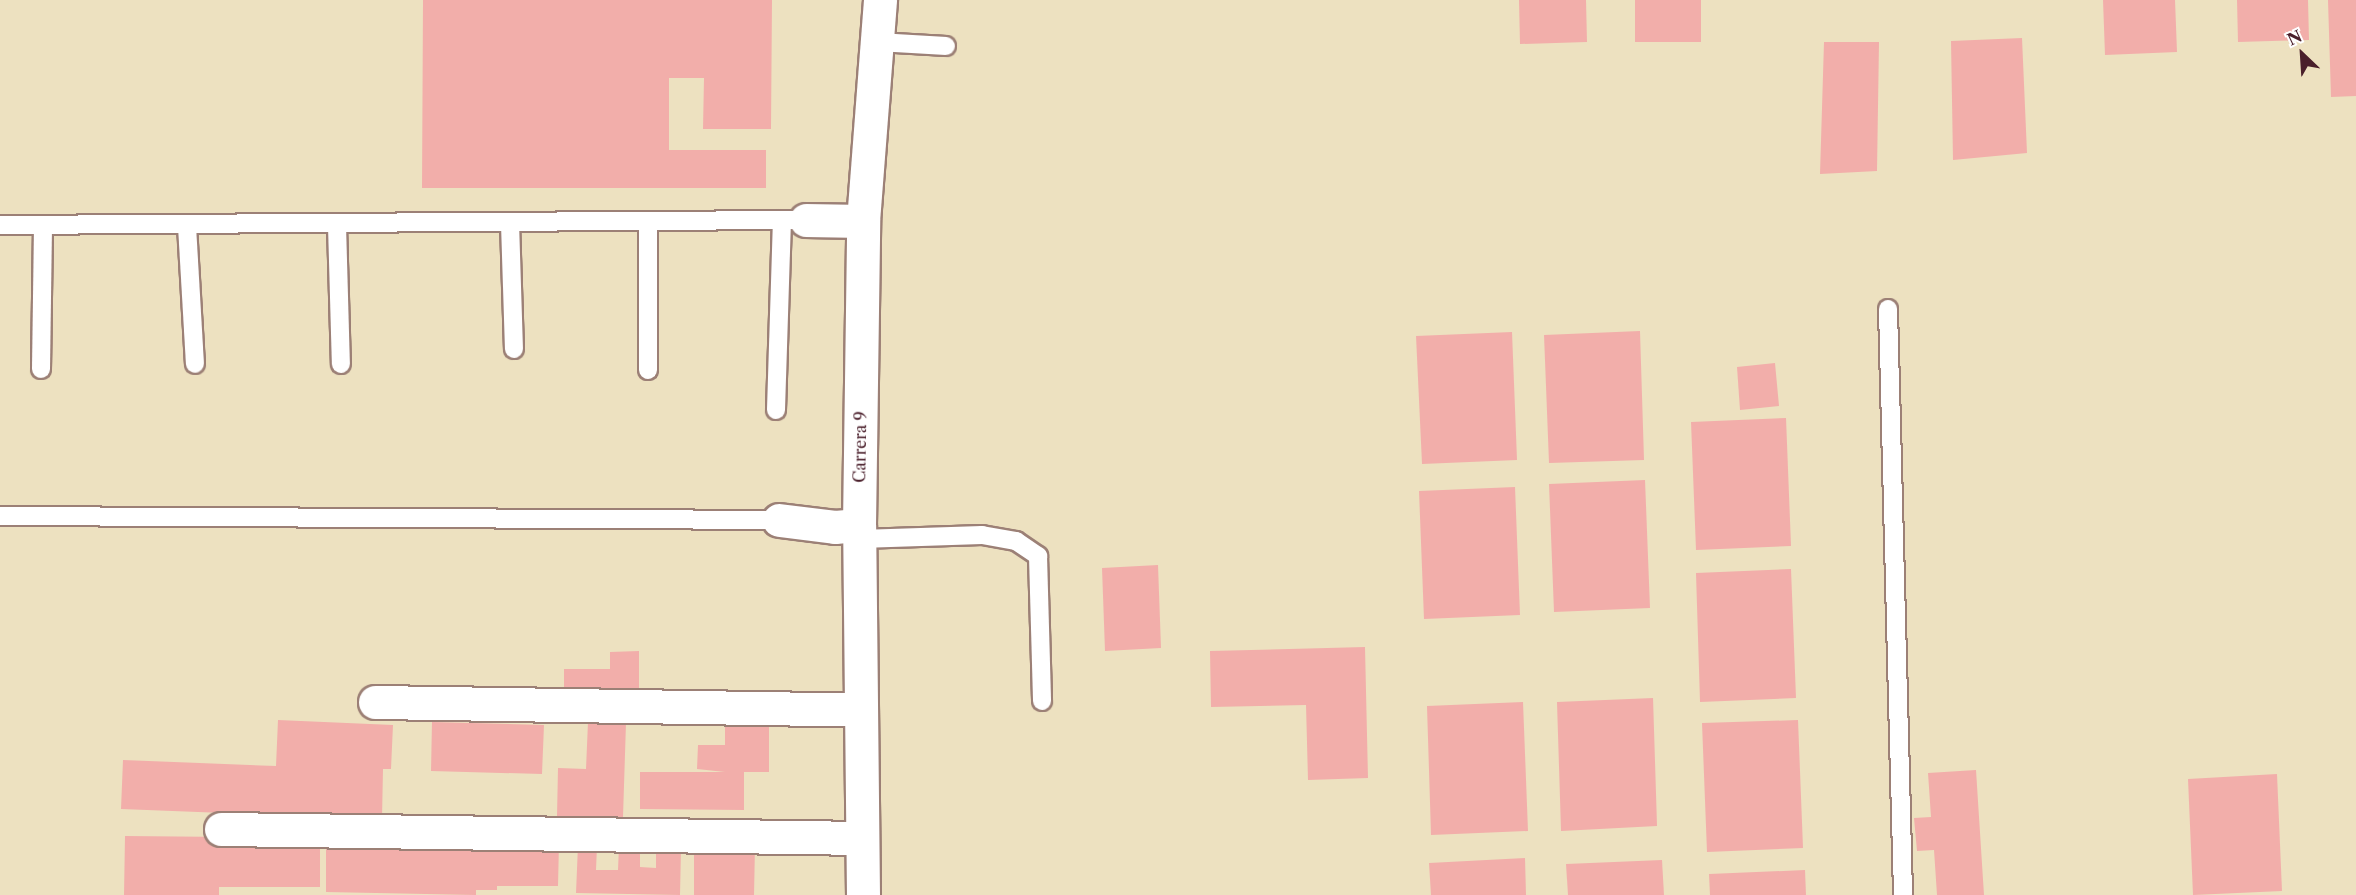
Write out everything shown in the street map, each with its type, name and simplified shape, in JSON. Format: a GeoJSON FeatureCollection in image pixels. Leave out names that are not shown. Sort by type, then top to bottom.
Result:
{"type":"FeatureCollection","features":[{"type":"Feature","properties":{"kind":"street","name":"Carrera 9"},"geometry":{"type":"LineString","coordinates":[[863,895],[860,532],[863,220],[880,0]]}},
{"type":"Feature","properties":{"kind":"street"},"geometry":{"type":"LineString","coordinates":[[794,220],[863,220]]}},
{"type":"Feature","properties":{"kind":"street"},"geometry":{"type":"LineString","coordinates":[[779,520],[860,532]]}},
{"type":"Feature","properties":{"kind":"street"},"geometry":{"type":"LineString","coordinates":[[375,702],[861,710]]}},
{"type":"Feature","properties":{"kind":"street"},"geometry":{"type":"LineString","coordinates":[[221,829],[862,838]]}},
{"type":"Feature","properties":{"kind":"lane"},"geometry":{"type":"LineString","coordinates":[[878,42],[946,46]]}},
{"type":"Feature","properties":{"kind":"lane"},"geometry":{"type":"LineString","coordinates":[[0,225],[187,226],[794,220],[776,410]]}},
{"type":"Feature","properties":{"kind":"lane"},"geometry":{"type":"LineString","coordinates":[[648,222],[648,370]]}},
{"type":"Feature","properties":{"kind":"lane"},"geometry":{"type":"LineString","coordinates":[[510,223],[514,349]]}},
{"type":"Feature","properties":{"kind":"lane"},"geometry":{"type":"LineString","coordinates":[[337,225],[341,364]]}},
{"type":"Feature","properties":{"kind":"lane"},"geometry":{"type":"LineString","coordinates":[[41,369],[43,226]]}},
{"type":"Feature","properties":{"kind":"lane"},"geometry":{"type":"LineString","coordinates":[[187,226],[195,364]]}},
{"type":"Feature","properties":{"kind":"lane"},"geometry":{"type":"LineString","coordinates":[[1888,309],[1903,895]]}},
{"type":"Feature","properties":{"kind":"lane"},"geometry":{"type":"LineString","coordinates":[[0,516],[779,520]]}},
{"type":"Feature","properties":{"kind":"lane"},"geometry":{"type":"LineString","coordinates":[[860,532],[982,535],[1016,541],[1038,556],[1042,701]]}},
{"type":"Feature","properties":{"kind":"building"},"geometry":{"type":"Polygon","coordinates":[[[423,0],[772,0],[771,129],[703,129],[704,78],[669,78],[669,150],[766,150],[766,188],[422,188],[423,0]]]}},
{"type":"Feature","properties":{"kind":"building"},"geometry":{"type":"Polygon","coordinates":[[[1519,0],[1586,0],[1587,42],[1520,44],[1519,0]]]}},
{"type":"Feature","properties":{"kind":"building"},"geometry":{"type":"Polygon","coordinates":[[[1635,0],[1701,0],[1701,42],[1635,42],[1635,0]]]}},
{"type":"Feature","properties":{"kind":"building"},"geometry":{"type":"Polygon","coordinates":[[[2103,0],[2175,0],[2177,52],[2105,55],[2103,0]]]}},
{"type":"Feature","properties":{"kind":"building"},"geometry":{"type":"Polygon","coordinates":[[[2237,0],[2308,0],[2309,40],[2238,42],[2237,0]]]}},
{"type":"Feature","properties":{"kind":"building"},"geometry":{"type":"Polygon","coordinates":[[[2328,0],[2356,0],[2356,96],[2331,97],[2328,0]]]}},
{"type":"Feature","properties":{"kind":"building"},"geometry":{"type":"Polygon","coordinates":[[[2022,38],[2027,153],[1953,160],[1951,41],[2022,38]]]}},
{"type":"Feature","properties":{"kind":"building"},"geometry":{"type":"Polygon","coordinates":[[[1824,42],[1879,42],[1877,171],[1820,174],[1824,42]]]}},
{"type":"Feature","properties":{"kind":"building"},"geometry":{"type":"Polygon","coordinates":[[[1640,331],[1644,460],[1549,463],[1544,335],[1640,331]]]}},
{"type":"Feature","properties":{"kind":"building"},"geometry":{"type":"Polygon","coordinates":[[[1512,332],[1517,460],[1422,464],[1416,336],[1512,332]]]}},
{"type":"Feature","properties":{"kind":"building"},"geometry":{"type":"Polygon","coordinates":[[[1775,363],[1779,406],[1740,410],[1737,367],[1775,363]]]}},
{"type":"Feature","properties":{"kind":"building"},"geometry":{"type":"Polygon","coordinates":[[[1786,418],[1791,546],[1696,550],[1691,422],[1786,418]]]}},
{"type":"Feature","properties":{"kind":"building"},"geometry":{"type":"Polygon","coordinates":[[[1645,480],[1650,608],[1554,612],[1549,484],[1645,480]]]}},
{"type":"Feature","properties":{"kind":"building"},"geometry":{"type":"Polygon","coordinates":[[[1515,487],[1520,615],[1424,619],[1419,491],[1515,487]]]}},
{"type":"Feature","properties":{"kind":"building"},"geometry":{"type":"Polygon","coordinates":[[[1158,565],[1161,648],[1105,651],[1102,568],[1158,565]]]}},
{"type":"Feature","properties":{"kind":"building"},"geometry":{"type":"Polygon","coordinates":[[[1791,569],[1796,698],[1700,702],[1696,573],[1791,569]]]}},
{"type":"Feature","properties":{"kind":"building"},"geometry":{"type":"Polygon","coordinates":[[[1365,647],[1368,778],[1308,780],[1306,705],[1211,707],[1210,651],[1365,647]]]}},
{"type":"Feature","properties":{"kind":"building"},"geometry":{"type":"Polygon","coordinates":[[[639,651],[639,697],[564,698],[564,669],[610,669],[610,652],[639,651]]]}},
{"type":"Feature","properties":{"kind":"building"},"geometry":{"type":"Polygon","coordinates":[[[1653,698],[1657,826],[1561,831],[1557,702],[1653,698]]]}},
{"type":"Feature","properties":{"kind":"building"},"geometry":{"type":"Polygon","coordinates":[[[1523,702],[1528,831],[1431,835],[1427,706],[1523,702]]]}},
{"type":"Feature","properties":{"kind":"building"},"geometry":{"type":"Polygon","coordinates":[[[278,720],[393,725],[391,769],[383,769],[382,819],[121,809],[123,760],[276,766],[278,720]]]}},
{"type":"Feature","properties":{"kind":"building"},"geometry":{"type":"Polygon","coordinates":[[[1798,720],[1803,848],[1707,852],[1702,723],[1798,720]]]}},
{"type":"Feature","properties":{"kind":"building"},"geometry":{"type":"Polygon","coordinates":[[[725,721],[769,721],[769,772],[744,772],[744,810],[640,809],[640,772],[725,772],[697,769],[698,745],[725,745],[725,721]]]}},
{"type":"Feature","properties":{"kind":"building"},"geometry":{"type":"Polygon","coordinates":[[[432,722],[544,725],[542,774],[431,771],[432,722]]]}},
{"type":"Feature","properties":{"kind":"building"},"geometry":{"type":"Polygon","coordinates":[[[588,722],[626,723],[623,817],[557,816],[558,768],[586,769],[588,722]]]}},
{"type":"Feature","properties":{"kind":"building"},"geometry":{"type":"Polygon","coordinates":[[[1976,770],[1984,895],[1937,895],[1934,850],[1917,851],[1914,818],[1931,817],[1928,773],[1976,770]]]}},
{"type":"Feature","properties":{"kind":"building"},"geometry":{"type":"Polygon","coordinates":[[[2277,774],[2282,891],[2193,895],[2188,779],[2277,774]]]}},
{"type":"Feature","properties":{"kind":"building"},"geometry":{"type":"Polygon","coordinates":[[[125,836],[320,838],[320,887],[219,887],[219,895],[124,895],[125,836]]]}},
{"type":"Feature","properties":{"kind":"building"},"geometry":{"type":"Polygon","coordinates":[[[326,840],[559,843],[558,886],[497,886],[497,890],[476,890],[476,895],[326,892],[326,840]]]}},
{"type":"Feature","properties":{"kind":"building"},"geometry":{"type":"Polygon","coordinates":[[[578,845],[597,846],[596,870],[618,870],[619,846],[640,847],[640,867],[656,868],[656,849],[681,849],[680,895],[576,893],[578,845]]]}},
{"type":"Feature","properties":{"kind":"building"},"geometry":{"type":"Polygon","coordinates":[[[755,846],[754,895],[694,895],[694,847],[755,846]]]}},
{"type":"Feature","properties":{"kind":"building"},"geometry":{"type":"Polygon","coordinates":[[[1525,858],[1526,895],[1431,895],[1429,863],[1525,858]]]}},
{"type":"Feature","properties":{"kind":"building"},"geometry":{"type":"Polygon","coordinates":[[[1662,860],[1664,895],[1568,895],[1566,864],[1662,860]]]}},
{"type":"Feature","properties":{"kind":"building"},"geometry":{"type":"Polygon","coordinates":[[[1805,870],[1806,895],[1710,895],[1709,874],[1805,870]]]}}]}
